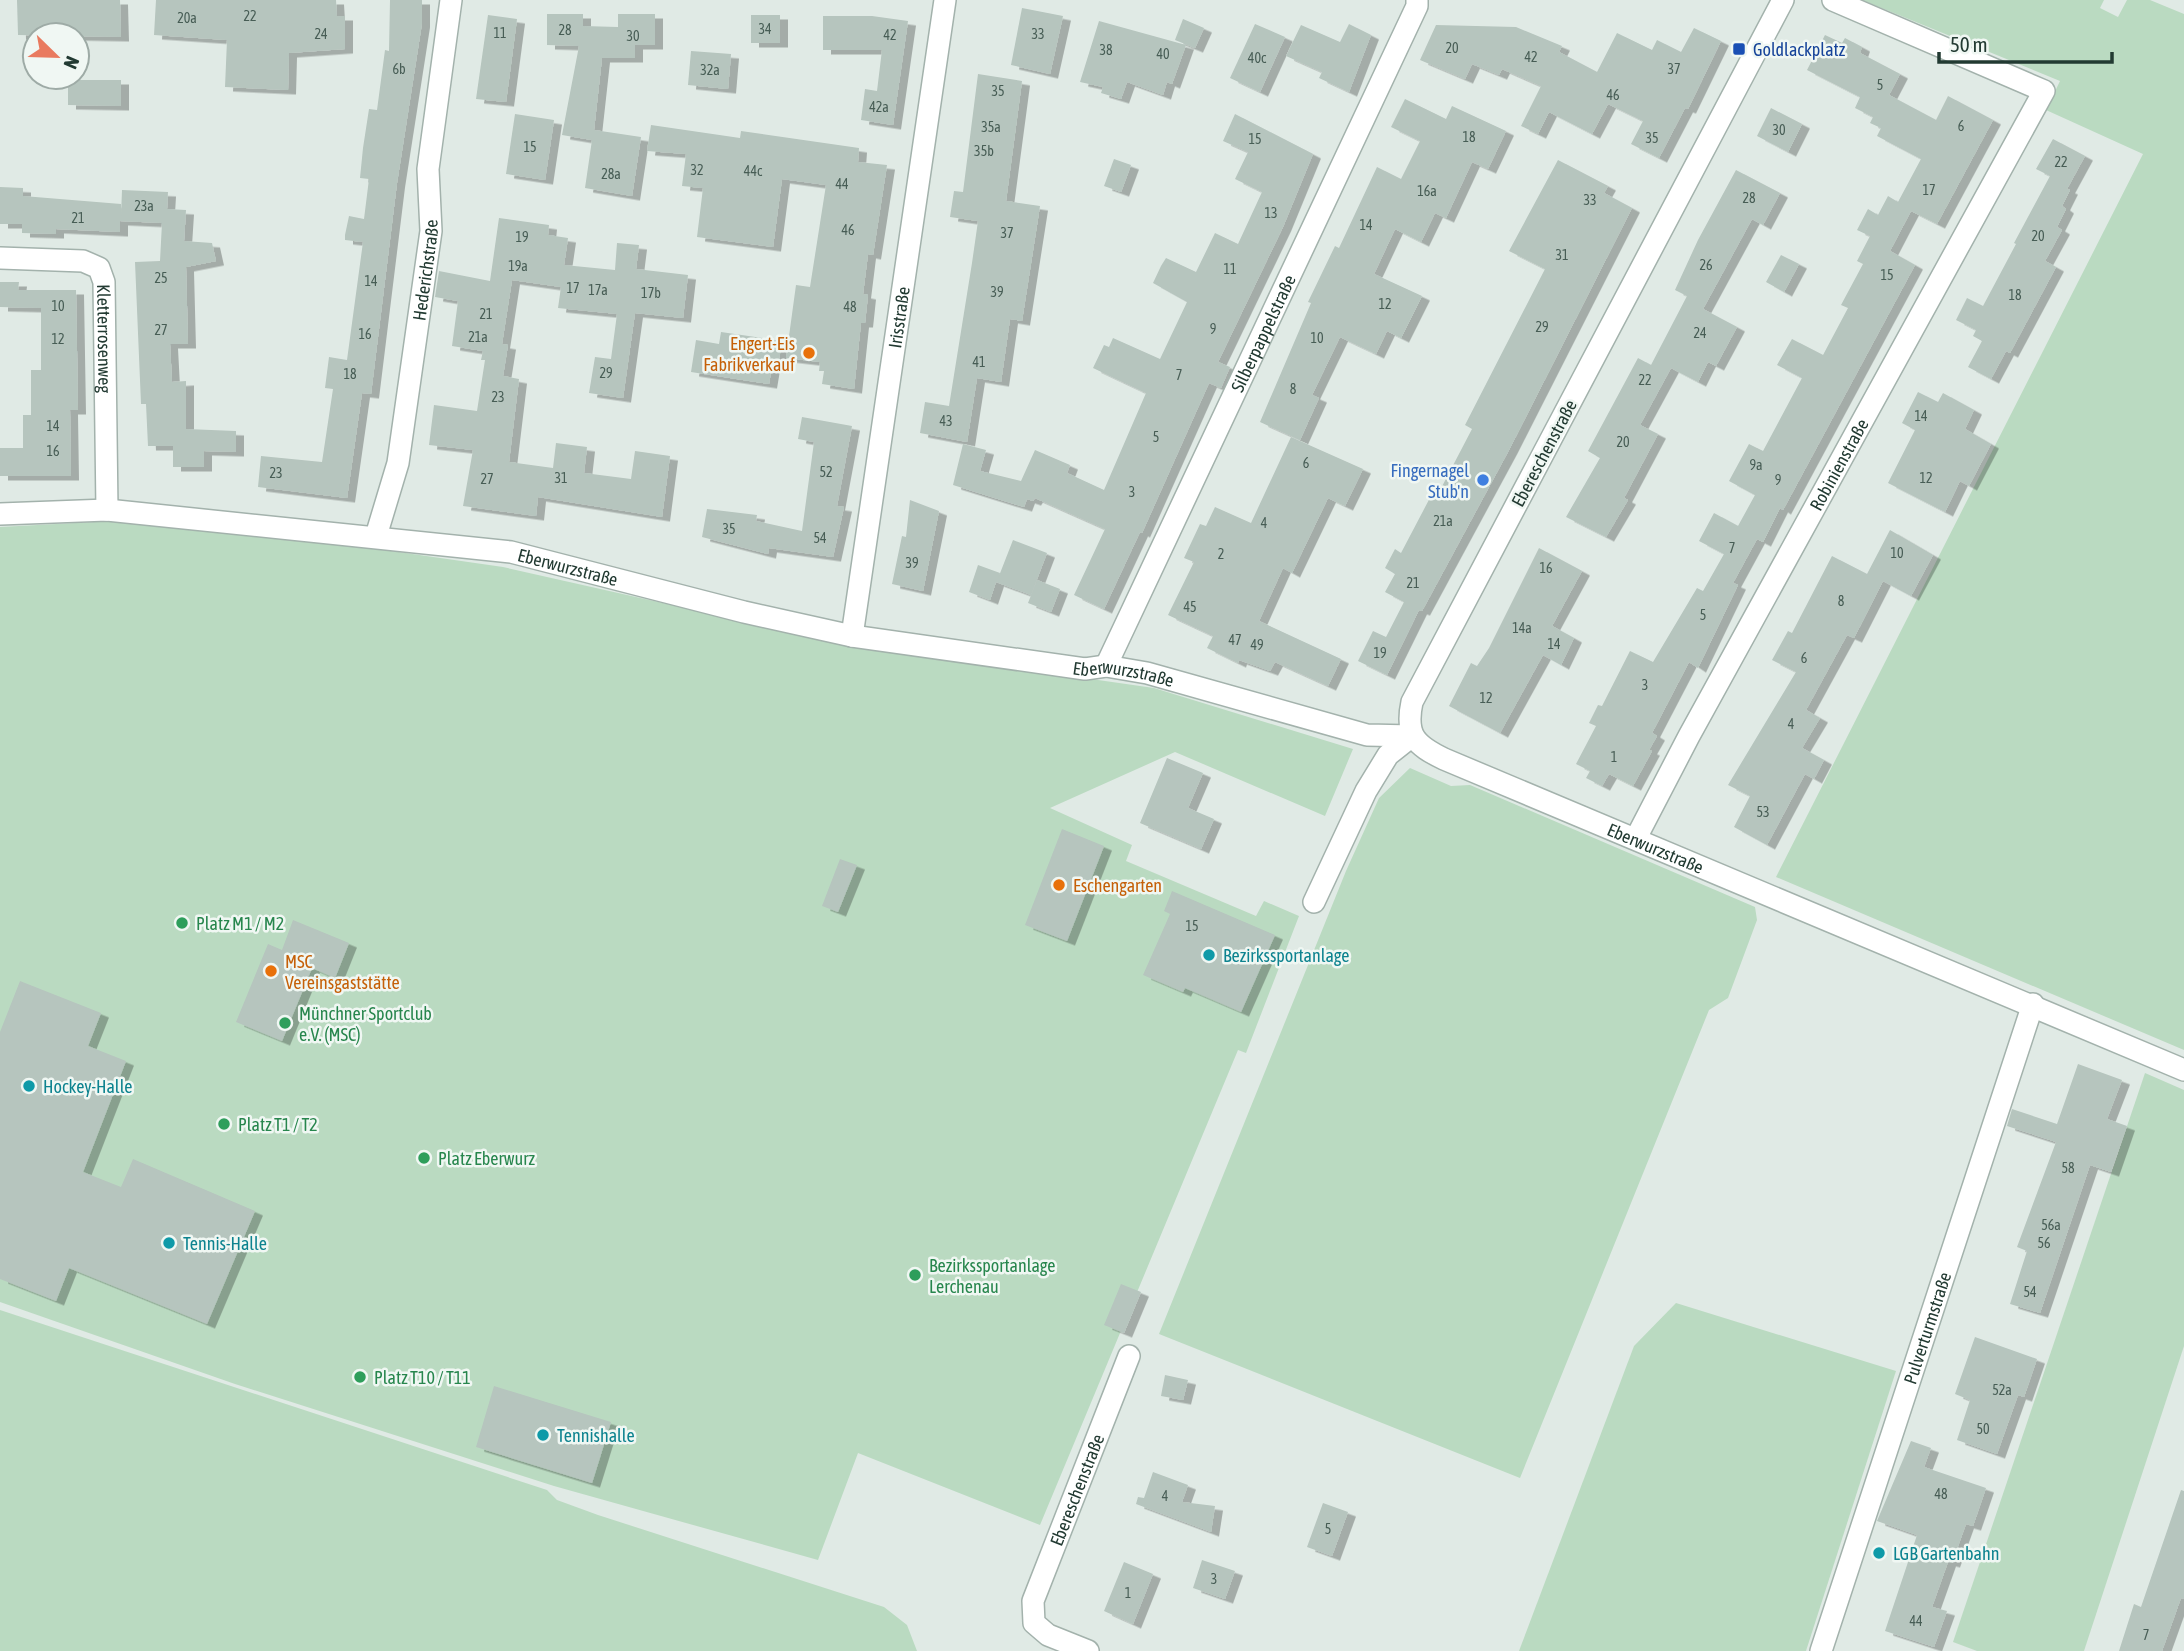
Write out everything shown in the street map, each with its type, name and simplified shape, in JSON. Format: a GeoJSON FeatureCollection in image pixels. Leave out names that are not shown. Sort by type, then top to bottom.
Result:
{"type":"FeatureCollection","features":[{"type":"Feature","properties":{"kind":"street","name":"Hederichstraße"},"geometry":{"type":"LineString","coordinates":[[376,536],[398,463],[431,231],[428,169],[452,0]]}},
{"type":"Feature","properties":{"kind":"street","name":"Irisstraße"},"geometry":{"type":"LineString","coordinates":[[852,636],[945,0]]}},
{"type":"Feature","properties":{"kind":"street","name":"Silberpappelstraße"},"geometry":{"type":"LineString","coordinates":[[1106,666],[1411,18],[1417,0]]}},
{"type":"Feature","properties":{"kind":"street","name":"Ebereschenstraße"},"geometry":{"type":"LineString","coordinates":[[1412,736],[1408,719],[1412,702],[1783,0]]}},
{"type":"Feature","properties":{"kind":"street","name":"Robinienstraße"},"geometry":{"type":"LineString","coordinates":[[1636,838],[1689,736],[2044,91],[1833,0]]}},
{"type":"Feature","properties":{"kind":"street","name":"Kletterrosenweg"},"geometry":{"type":"LineString","coordinates":[[0,258],[83,261],[99,268],[104,282],[107,510]]}},
{"type":"Feature","properties":{"kind":"street","name":"Eberwurzstraße"},"geometry":{"type":"LineString","coordinates":[[0,514],[107,510],[511,552],[744,612],[852,636],[1085,669],[1106,666],[1147,673],[1367,735],[1412,736],[1424,749],[1444,759],[2033,1004],[2184,1070]]}},
{"type":"Feature","properties":{"kind":"street"},"geometry":{"type":"LineString","coordinates":[[1314,902],[1366,792],[1388,755],[1412,736]]}},
{"type":"Feature","properties":{"kind":"street","name":"Pulverturmstraße"},"geometry":{"type":"LineString","coordinates":[[1821,1651],[2033,1004]]}},
{"type":"Feature","properties":{"kind":"street","name":"Ebereschenstraße"},"geometry":{"type":"LineString","coordinates":[[1088,1651],[1048,1635],[1034,1623],[1033,1601],[1129,1356]]}},
{"type":"Feature","properties":{"kind":"green space"},"geometry":{"type":"Polygon","coordinates":[[[1862,0],[2104,0],[2100,8],[2118,17],[2127,0],[2150,0],[2184,14],[2184,1050],[1776,877],[2143,154],[2046,110],[2060,81],[1862,0]]]}},
{"type":"Feature","properties":{"kind":"green space"},"geometry":{"type":"Polygon","coordinates":[[[157,522],[294,537],[503,567],[845,644],[1154,688],[1353,749],[1325,816],[1175,752],[1050,808],[1132,845],[1126,861],[1256,916],[1264,901],[1299,916],[1246,1053],[1238,1050],[1040,1525],[858,1453],[818,1560],[554,1486],[235,1384],[0,1302],[0,527],[157,522]]]}},
{"type":"Feature","properties":{"kind":"green space"},"geometry":{"type":"Polygon","coordinates":[[[1410,768],[1451,786],[1470,785],[1755,907],[1757,920],[1728,998],[1709,1010],[1520,1478],[1159,1334],[1346,871],[1379,798],[1410,768]]]}},
{"type":"Feature","properties":{"kind":"green space"},"geometry":{"type":"Polygon","coordinates":[[[2145,1073],[2184,1090],[2184,1346],[2084,1651],[1977,1651],[1953,1642],[2145,1073]]]}},
{"type":"Feature","properties":{"kind":"green space"},"geometry":{"type":"Polygon","coordinates":[[[1676,1303],[1896,1371],[1806,1651],[1519,1651],[1634,1346],[1676,1303]]]}},
{"type":"Feature","properties":{"kind":"green space"},"geometry":{"type":"Polygon","coordinates":[[[0,1310],[547,1490],[557,1500],[598,1515],[884,1607],[907,1625],[917,1651],[0,1651],[0,1310]]]}},
{"type":"Feature","properties":{"kind":"building"},"geometry":{"type":"Polygon","coordinates":[[[17,0],[120,0],[121,37],[91,36],[91,21],[21,21],[21,35],[18,35],[17,0]]]}},
{"type":"Feature","properties":{"kind":"building"},"geometry":{"type":"Polygon","coordinates":[[[156,0],[336,0],[337,16],[345,16],[345,49],[289,53],[288,90],[225,87],[227,40],[154,35],[156,0]]]}},
{"type":"Feature","properties":{"kind":"building"},"geometry":{"type":"Polygon","coordinates":[[[390,0],[422,0],[422,23],[397,183],[371,394],[362,393],[347,498],[258,487],[261,456],[322,462],[333,389],[325,388],[329,357],[347,360],[363,242],[345,240],[345,235],[349,216],[364,219],[369,179],[360,178],[363,148],[369,109],[377,110],[385,50],[389,51],[390,0]]]}},
{"type":"Feature","properties":{"kind":"building"},"geometry":{"type":"Polygon","coordinates":[[[1022,8],[1063,16],[1050,74],[1011,65],[1022,8]]]}},
{"type":"Feature","properties":{"kind":"building"},"geometry":{"type":"Polygon","coordinates":[[[547,14],[583,14],[583,26],[618,27],[618,14],[655,14],[655,45],[635,45],[635,58],[602,58],[594,130],[641,137],[632,196],[585,188],[592,140],[562,135],[579,46],[547,45],[547,14]]]}},
{"type":"Feature","properties":{"kind":"building"},"geometry":{"type":"Polygon","coordinates":[[[488,15],[517,19],[506,102],[476,99],[488,15]]]}},
{"type":"Feature","properties":{"kind":"building"},"geometry":{"type":"Polygon","coordinates":[[[751,15],[780,15],[780,43],[751,43],[751,15]]]}},
{"type":"Feature","properties":{"kind":"building"},"geometry":{"type":"Polygon","coordinates":[[[823,16],[872,16],[908,21],[893,125],[861,120],[865,89],[877,91],[882,50],[823,50],[823,16]]]}},
{"type":"Feature","properties":{"kind":"building"},"geometry":{"type":"Polygon","coordinates":[[[1183,19],[1204,28],[1195,48],[1175,40],[1183,19]]]}},
{"type":"Feature","properties":{"kind":"building"},"geometry":{"type":"Polygon","coordinates":[[[1099,21],[1186,45],[1172,84],[1167,82],[1163,95],[1127,82],[1121,99],[1101,93],[1103,87],[1080,82],[1099,21]]]}},
{"type":"Feature","properties":{"kind":"building"},"geometry":{"type":"Polygon","coordinates":[[[1255,24],[1285,37],[1260,92],[1230,78],[1255,24]]]}},
{"type":"Feature","properties":{"kind":"building"},"geometry":{"type":"Polygon","coordinates":[[[1349,24],[1371,35],[1349,92],[1319,78],[1322,72],[1286,56],[1301,25],[1340,42],[1349,24]]]}},
{"type":"Feature","properties":{"kind":"building"},"geometry":{"type":"Polygon","coordinates":[[[1436,25],[1516,27],[1562,46],[1559,52],[1597,72],[1617,33],[1652,50],[1657,40],[1681,52],[1694,28],[1721,41],[1688,109],[1685,108],[1659,158],[1631,144],[1643,121],[1608,104],[1592,134],[1549,112],[1538,134],[1521,126],[1541,86],[1502,69],[1499,75],[1472,64],[1465,79],[1420,60],[1436,25]]]}},
{"type":"Feature","properties":{"kind":"building"},"geometry":{"type":"Polygon","coordinates":[[[1825,35],[1842,43],[1845,38],[1862,47],[1860,53],[1900,74],[1889,95],[1936,120],[1948,96],[1993,120],[1937,224],[1911,211],[1890,251],[1915,265],[1783,510],[1780,508],[1763,542],[1757,539],[1733,583],[1738,585],[1698,668],[1689,662],[1652,733],[1657,736],[1649,750],[1652,751],[1633,786],[1609,774],[1602,786],[1586,778],[1590,771],[1576,764],[1596,726],[1589,723],[1598,705],[1602,706],[1630,651],[1653,662],[1697,588],[1703,591],[1724,554],[1699,541],[1714,513],[1738,526],[1755,495],[1729,481],[1749,444],[1763,451],[1802,378],[1777,365],[1792,339],[1823,355],[1848,308],[1841,305],[1863,264],[1857,261],[1870,236],[1857,230],[1868,209],[1878,215],[1888,196],[1898,202],[1921,159],[1877,136],[1881,128],[1870,123],[1873,117],[1855,108],[1860,97],[1807,70],[1825,35]]]}},
{"type":"Feature","properties":{"kind":"building"},"geometry":{"type":"Polygon","coordinates":[[[691,51],[731,54],[728,89],[688,85],[691,51]]]}},
{"type":"Feature","properties":{"kind":"building"},"geometry":{"type":"Polygon","coordinates":[[[978,74],[1022,81],[1006,201],[1040,206],[1022,321],[1010,319],[1001,382],[977,378],[967,442],[920,433],[925,402],[949,406],[978,221],[950,217],[954,191],[963,192],[978,74]]]}},
{"type":"Feature","properties":{"kind":"building"},"geometry":{"type":"Polygon","coordinates":[[[91,80],[121,80],[121,106],[68,105],[68,91],[91,91],[91,80]]]}},
{"type":"Feature","properties":{"kind":"building"},"geometry":{"type":"Polygon","coordinates":[[[1405,99],[1446,119],[1452,106],[1506,131],[1488,169],[1472,162],[1446,218],[1435,213],[1421,242],[1395,229],[1374,274],[1422,296],[1401,338],[1387,331],[1376,354],[1340,337],[1312,395],[1319,398],[1300,440],[1260,422],[1311,303],[1308,302],[1335,246],[1339,248],[1377,167],[1401,179],[1420,141],[1391,127],[1405,99]]]}},
{"type":"Feature","properties":{"kind":"building"},"geometry":{"type":"Polygon","coordinates":[[[1771,108],[1802,124],[1788,152],[1757,136],[1771,108]]]}},
{"type":"Feature","properties":{"kind":"building"},"geometry":{"type":"Polygon","coordinates":[[[515,114],[554,120],[545,180],[506,174],[515,114]]]}},
{"type":"Feature","properties":{"kind":"building"},"geometry":{"type":"Polygon","coordinates":[[[1235,114],[1313,154],[1283,227],[1218,362],[1230,367],[1221,388],[1209,383],[1142,533],[1140,532],[1104,609],[1074,595],[1105,529],[1035,498],[1033,501],[1027,499],[1024,507],[953,485],[963,444],[986,450],[980,471],[1021,481],[1035,450],[1070,465],[1067,473],[1104,490],[1146,393],[1093,368],[1104,345],[1109,347],[1113,338],[1160,359],[1187,302],[1153,283],[1161,266],[1166,258],[1196,272],[1215,233],[1238,244],[1262,192],[1235,179],[1248,152],[1223,141],[1235,114]]]}},
{"type":"Feature","properties":{"kind":"building"},"geometry":{"type":"Polygon","coordinates":[[[651,125],[740,138],[741,131],[859,148],[858,162],[887,165],[873,255],[868,254],[863,294],[868,295],[865,323],[861,323],[854,389],[822,384],[824,371],[819,371],[820,362],[786,358],[796,285],[810,287],[826,185],[782,179],[773,247],[697,237],[703,188],[682,186],[686,154],[647,151],[651,125]]]}},
{"type":"Feature","properties":{"kind":"building"},"geometry":{"type":"Polygon","coordinates":[[[2053,139],[2085,156],[2067,189],[2070,190],[2062,206],[2066,209],[2057,227],[2062,230],[2045,261],[2056,267],[2010,353],[2006,351],[1991,379],[1968,367],[1982,341],[1973,336],[1976,330],[1956,320],[1967,298],[1983,306],[2050,176],[2036,169],[2053,139]]]}},
{"type":"Feature","properties":{"kind":"building"},"geometry":{"type":"Polygon","coordinates":[[[1114,159],[1131,165],[1121,192],[1104,186],[1114,159]]]}},
{"type":"Feature","properties":{"kind":"building"},"geometry":{"type":"Polygon","coordinates":[[[1558,160],[1608,186],[1604,193],[1632,208],[1509,450],[1422,611],[1419,610],[1387,675],[1358,661],[1373,631],[1386,637],[1404,602],[1385,592],[1395,574],[1385,568],[1395,549],[1401,553],[1432,494],[1437,496],[1472,429],[1465,425],[1545,269],[1509,251],[1558,160]]]}},
{"type":"Feature","properties":{"kind":"building"},"geometry":{"type":"Polygon","coordinates":[[[1736,170],[1780,193],[1763,225],[1752,219],[1703,309],[1737,327],[1716,366],[1708,362],[1698,382],[1671,368],[1640,425],[1658,434],[1624,498],[1628,500],[1606,537],[1566,517],[1600,458],[1588,451],[1638,358],[1651,365],[1687,296],[1675,290],[1698,240],[1736,170]]]}},
{"type":"Feature","properties":{"kind":"building"},"geometry":{"type":"Polygon","coordinates":[[[0,187],[23,188],[23,196],[121,204],[121,216],[122,190],[168,192],[167,209],[186,210],[184,241],[212,243],[216,261],[186,267],[188,344],[170,344],[172,382],[186,381],[186,429],[236,431],[236,452],[204,451],[204,467],[173,467],[173,446],[148,446],[146,404],[141,404],[135,262],[160,261],[162,223],[120,221],[120,232],[56,229],[56,234],[22,233],[22,224],[0,224],[0,187]]]}},
{"type":"Feature","properties":{"kind":"building"},"geometry":{"type":"Polygon","coordinates":[[[499,218],[549,225],[548,235],[568,238],[564,265],[615,270],[617,243],[639,245],[636,269],[688,275],[683,318],[635,313],[623,398],[589,393],[595,357],[611,359],[617,314],[558,308],[561,287],[512,280],[502,344],[508,345],[503,376],[519,379],[509,462],[553,468],[556,443],[587,447],[584,473],[631,479],[635,451],[670,456],[662,517],[538,497],[536,516],[463,506],[473,450],[429,445],[434,405],[477,411],[485,360],[481,360],[483,351],[452,346],[458,301],[435,297],[439,271],[490,281],[499,218]]]}},
{"type":"Feature","properties":{"kind":"building"},"geometry":{"type":"Polygon","coordinates":[[[1781,255],[1799,264],[1784,292],[1766,282],[1781,255]]]}},
{"type":"Feature","properties":{"kind":"building"},"geometry":{"type":"Polygon","coordinates":[[[0,282],[19,282],[18,290],[76,290],[78,410],[70,410],[71,476],[0,476],[0,448],[23,448],[23,415],[31,415],[31,370],[41,370],[41,308],[0,307],[0,282]]]}},
{"type":"Feature","properties":{"kind":"building"},"geometry":{"type":"Polygon","coordinates":[[[721,332],[782,341],[778,366],[772,366],[769,384],[691,372],[696,340],[719,344],[721,332]]]}},
{"type":"Feature","properties":{"kind":"building"},"geometry":{"type":"Polygon","coordinates":[[[1918,392],[1938,402],[1943,393],[1974,410],[1965,429],[1991,444],[1969,486],[1960,481],[1945,512],[1888,483],[1915,430],[1902,423],[1918,392]]]}},
{"type":"Feature","properties":{"kind":"building"},"geometry":{"type":"Polygon","coordinates":[[[802,417],[852,426],[837,506],[844,507],[833,557],[769,548],[768,554],[702,537],[707,509],[757,515],[756,521],[802,531],[814,442],[798,439],[802,417]]]}},
{"type":"Feature","properties":{"kind":"building"},"geometry":{"type":"Polygon","coordinates":[[[1291,437],[1363,469],[1345,506],[1328,498],[1292,573],[1283,568],[1259,621],[1341,659],[1328,686],[1275,662],[1270,671],[1239,660],[1238,663],[1207,648],[1213,636],[1168,615],[1194,562],[1184,558],[1200,524],[1206,526],[1215,507],[1251,523],[1291,437]]]}},
{"type":"Feature","properties":{"kind":"building"},"geometry":{"type":"Polygon","coordinates":[[[910,500],[939,511],[923,591],[892,584],[902,536],[906,537],[910,500]]]}},
{"type":"Feature","properties":{"kind":"building"},"geometry":{"type":"Polygon","coordinates":[[[1890,530],[1933,555],[1911,596],[1883,581],[1854,638],[1847,635],[1806,710],[1820,718],[1802,748],[1824,760],[1814,779],[1805,774],[1767,845],[1734,827],[1750,796],[1728,785],[1796,672],[1772,660],[1788,631],[1792,633],[1832,556],[1867,574],[1890,530]]]}},
{"type":"Feature","properties":{"kind":"building"},"geometry":{"type":"Polygon","coordinates":[[[1013,540],[1047,553],[1031,595],[996,582],[990,600],[969,592],[978,565],[1000,573],[997,581],[1013,540]]]}},
{"type":"Feature","properties":{"kind":"building"},"geometry":{"type":"Polygon","coordinates":[[[1539,548],[1582,571],[1552,626],[1574,638],[1561,665],[1543,655],[1500,733],[1449,706],[1471,663],[1477,666],[1489,648],[1539,548]]]}},
{"type":"Feature","properties":{"kind":"building"},"geometry":{"type":"Polygon","coordinates":[[[1037,580],[1060,589],[1051,612],[1028,603],[1037,580]]]}},
{"type":"Feature","properties":{"kind":"building"},"geometry":{"type":"Polygon","coordinates":[[[1167,758],[1203,773],[1188,808],[1214,819],[1201,849],[1140,823],[1167,758]]]}},
{"type":"Feature","properties":{"kind":"building"},"geometry":{"type":"Polygon","coordinates":[[[1062,829],[1104,846],[1067,941],[1025,925],[1062,829]]]}},
{"type":"Feature","properties":{"kind":"building"},"geometry":{"type":"Polygon","coordinates":[[[840,859],[857,865],[838,912],[822,906],[840,859]]]}},
{"type":"Feature","properties":{"kind":"building","name":"Bezirkssportanlage"},"geometry":{"type":"Polygon","coordinates":[[[1172,891],[1275,935],[1241,1012],[1185,988],[1183,992],[1143,975],[1170,914],[1164,911],[1172,891]]]}},
{"type":"Feature","properties":{"kind":"building"},"geometry":{"type":"Polygon","coordinates":[[[293,920],[349,943],[335,978],[312,968],[282,1041],[236,1022],[268,944],[282,950],[293,920]]]}},
{"type":"Feature","properties":{"kind":"building"},"geometry":{"type":"Polygon","coordinates":[[[20,981],[101,1013],[88,1046],[126,1061],[83,1172],[121,1187],[133,1159],[255,1211],[207,1324],[69,1268],[56,1301],[0,1279],[0,1032],[20,981]]]}},
{"type":"Feature","properties":{"kind":"building"},"geometry":{"type":"Polygon","coordinates":[[[2078,1064],[2122,1080],[2107,1119],[2127,1126],[2111,1172],[2090,1165],[2040,1313],[2010,1304],[2027,1251],[2017,1247],[2056,1142],[2007,1126],[2012,1109],[2057,1124],[2078,1064]]]}},
{"type":"Feature","properties":{"kind":"building"},"geometry":{"type":"Polygon","coordinates":[[[1121,1284],[1141,1292],[1124,1333],[1104,1325],[1121,1284]]]}},
{"type":"Feature","properties":{"kind":"building"},"geometry":{"type":"Polygon","coordinates":[[[1975,1337],[2037,1359],[2024,1397],[2018,1395],[1997,1454],[1957,1440],[1970,1400],[1955,1394],[1975,1337]]]}},
{"type":"Feature","properties":{"kind":"building"},"geometry":{"type":"Polygon","coordinates":[[[1165,1375],[1188,1380],[1183,1400],[1161,1396],[1165,1375]]]}},
{"type":"Feature","properties":{"kind":"building","name":"Tennishalle"},"geometry":{"type":"Polygon","coordinates":[[[494,1386],[611,1422],[592,1483],[476,1447],[494,1386]]]}},
{"type":"Feature","properties":{"kind":"building"},"geometry":{"type":"Polygon","coordinates":[[[1911,1441],[1931,1448],[1924,1467],[1986,1488],[1973,1526],[1966,1524],[1952,1563],[1948,1562],[1932,1607],[1947,1611],[1934,1647],[1885,1631],[1917,1535],[1877,1521],[1911,1441]]]}},
{"type":"Feature","properties":{"kind":"building"},"geometry":{"type":"Polygon","coordinates":[[[1153,1472],[1188,1485],[1182,1502],[1215,1506],[1211,1532],[1136,1504],[1138,1497],[1144,1498],[1153,1472]]]}},
{"type":"Feature","properties":{"kind":"building"},"geometry":{"type":"Polygon","coordinates":[[[2181,1490],[2184,1491],[2184,1599],[2181,1598],[2162,1651],[2119,1651],[2134,1604],[2141,1607],[2181,1490]]]}},
{"type":"Feature","properties":{"kind":"building"},"geometry":{"type":"Polygon","coordinates":[[[1323,1503],[1348,1512],[1332,1556],[1307,1547],[1323,1503]]]}},
{"type":"Feature","properties":{"kind":"building"},"geometry":{"type":"Polygon","coordinates":[[[1202,1560],[1235,1571],[1225,1599],[1193,1588],[1202,1560]]]}},
{"type":"Feature","properties":{"kind":"building"},"geometry":{"type":"Polygon","coordinates":[[[1124,1562],[1153,1574],[1133,1624],[1104,1611],[1124,1562]]]}},
{"type":"Feature","properties":{"kind":"place","name":"Goldlackplatz"},"geometry":{"type":"Point","coordinates":[1739,49]}},
{"type":"Feature","properties":{"kind":"place","name":"Engert-Eis Fabrikverkauf"},"geometry":{"type":"Point","coordinates":[809,353]}},
{"type":"Feature","properties":{"kind":"place","name":"Fingernagel Stub'n"},"geometry":{"type":"Point","coordinates":[1483,480]}},
{"type":"Feature","properties":{"kind":"place","name":"Eschengarten"},"geometry":{"type":"Point","coordinates":[1059,885]}},
{"type":"Feature","properties":{"kind":"place","name":"Platz M1 / M2"},"geometry":{"type":"Point","coordinates":[182,923]}},
{"type":"Feature","properties":{"kind":"place","name":"Bezirkssportanlage"},"geometry":{"type":"Point","coordinates":[1209,955]}},
{"type":"Feature","properties":{"kind":"place","name":"MSC Vereinsgaststätte"},"geometry":{"type":"Point","coordinates":[271,971]}},
{"type":"Feature","properties":{"kind":"place","name":"Münchner Sportclub e.V. (MSC)"},"geometry":{"type":"Point","coordinates":[285,1023]}},
{"type":"Feature","properties":{"kind":"place","name":"Hockey-Halle"},"geometry":{"type":"Point","coordinates":[29,1086]}},
{"type":"Feature","properties":{"kind":"place","name":"Platz T1 / T2"},"geometry":{"type":"Point","coordinates":[224,1124]}},
{"type":"Feature","properties":{"kind":"place","name":"Platz Eberwurz"},"geometry":{"type":"Point","coordinates":[424,1158]}},
{"type":"Feature","properties":{"kind":"place","name":"Tennis-Halle"},"geometry":{"type":"Point","coordinates":[169,1243]}},
{"type":"Feature","properties":{"kind":"place","name":"Bezirkssportanlage Lerchenau"},"geometry":{"type":"Point","coordinates":[915,1275]}},
{"type":"Feature","properties":{"kind":"place","name":"Platz T10 / T11"},"geometry":{"type":"Point","coordinates":[360,1377]}},
{"type":"Feature","properties":{"kind":"place","name":"Tennishalle"},"geometry":{"type":"Point","coordinates":[543,1435]}},
{"type":"Feature","properties":{"kind":"place","name":"LGB Gartenbahn"},"geometry":{"type":"Point","coordinates":[1879,1553]}}]}
